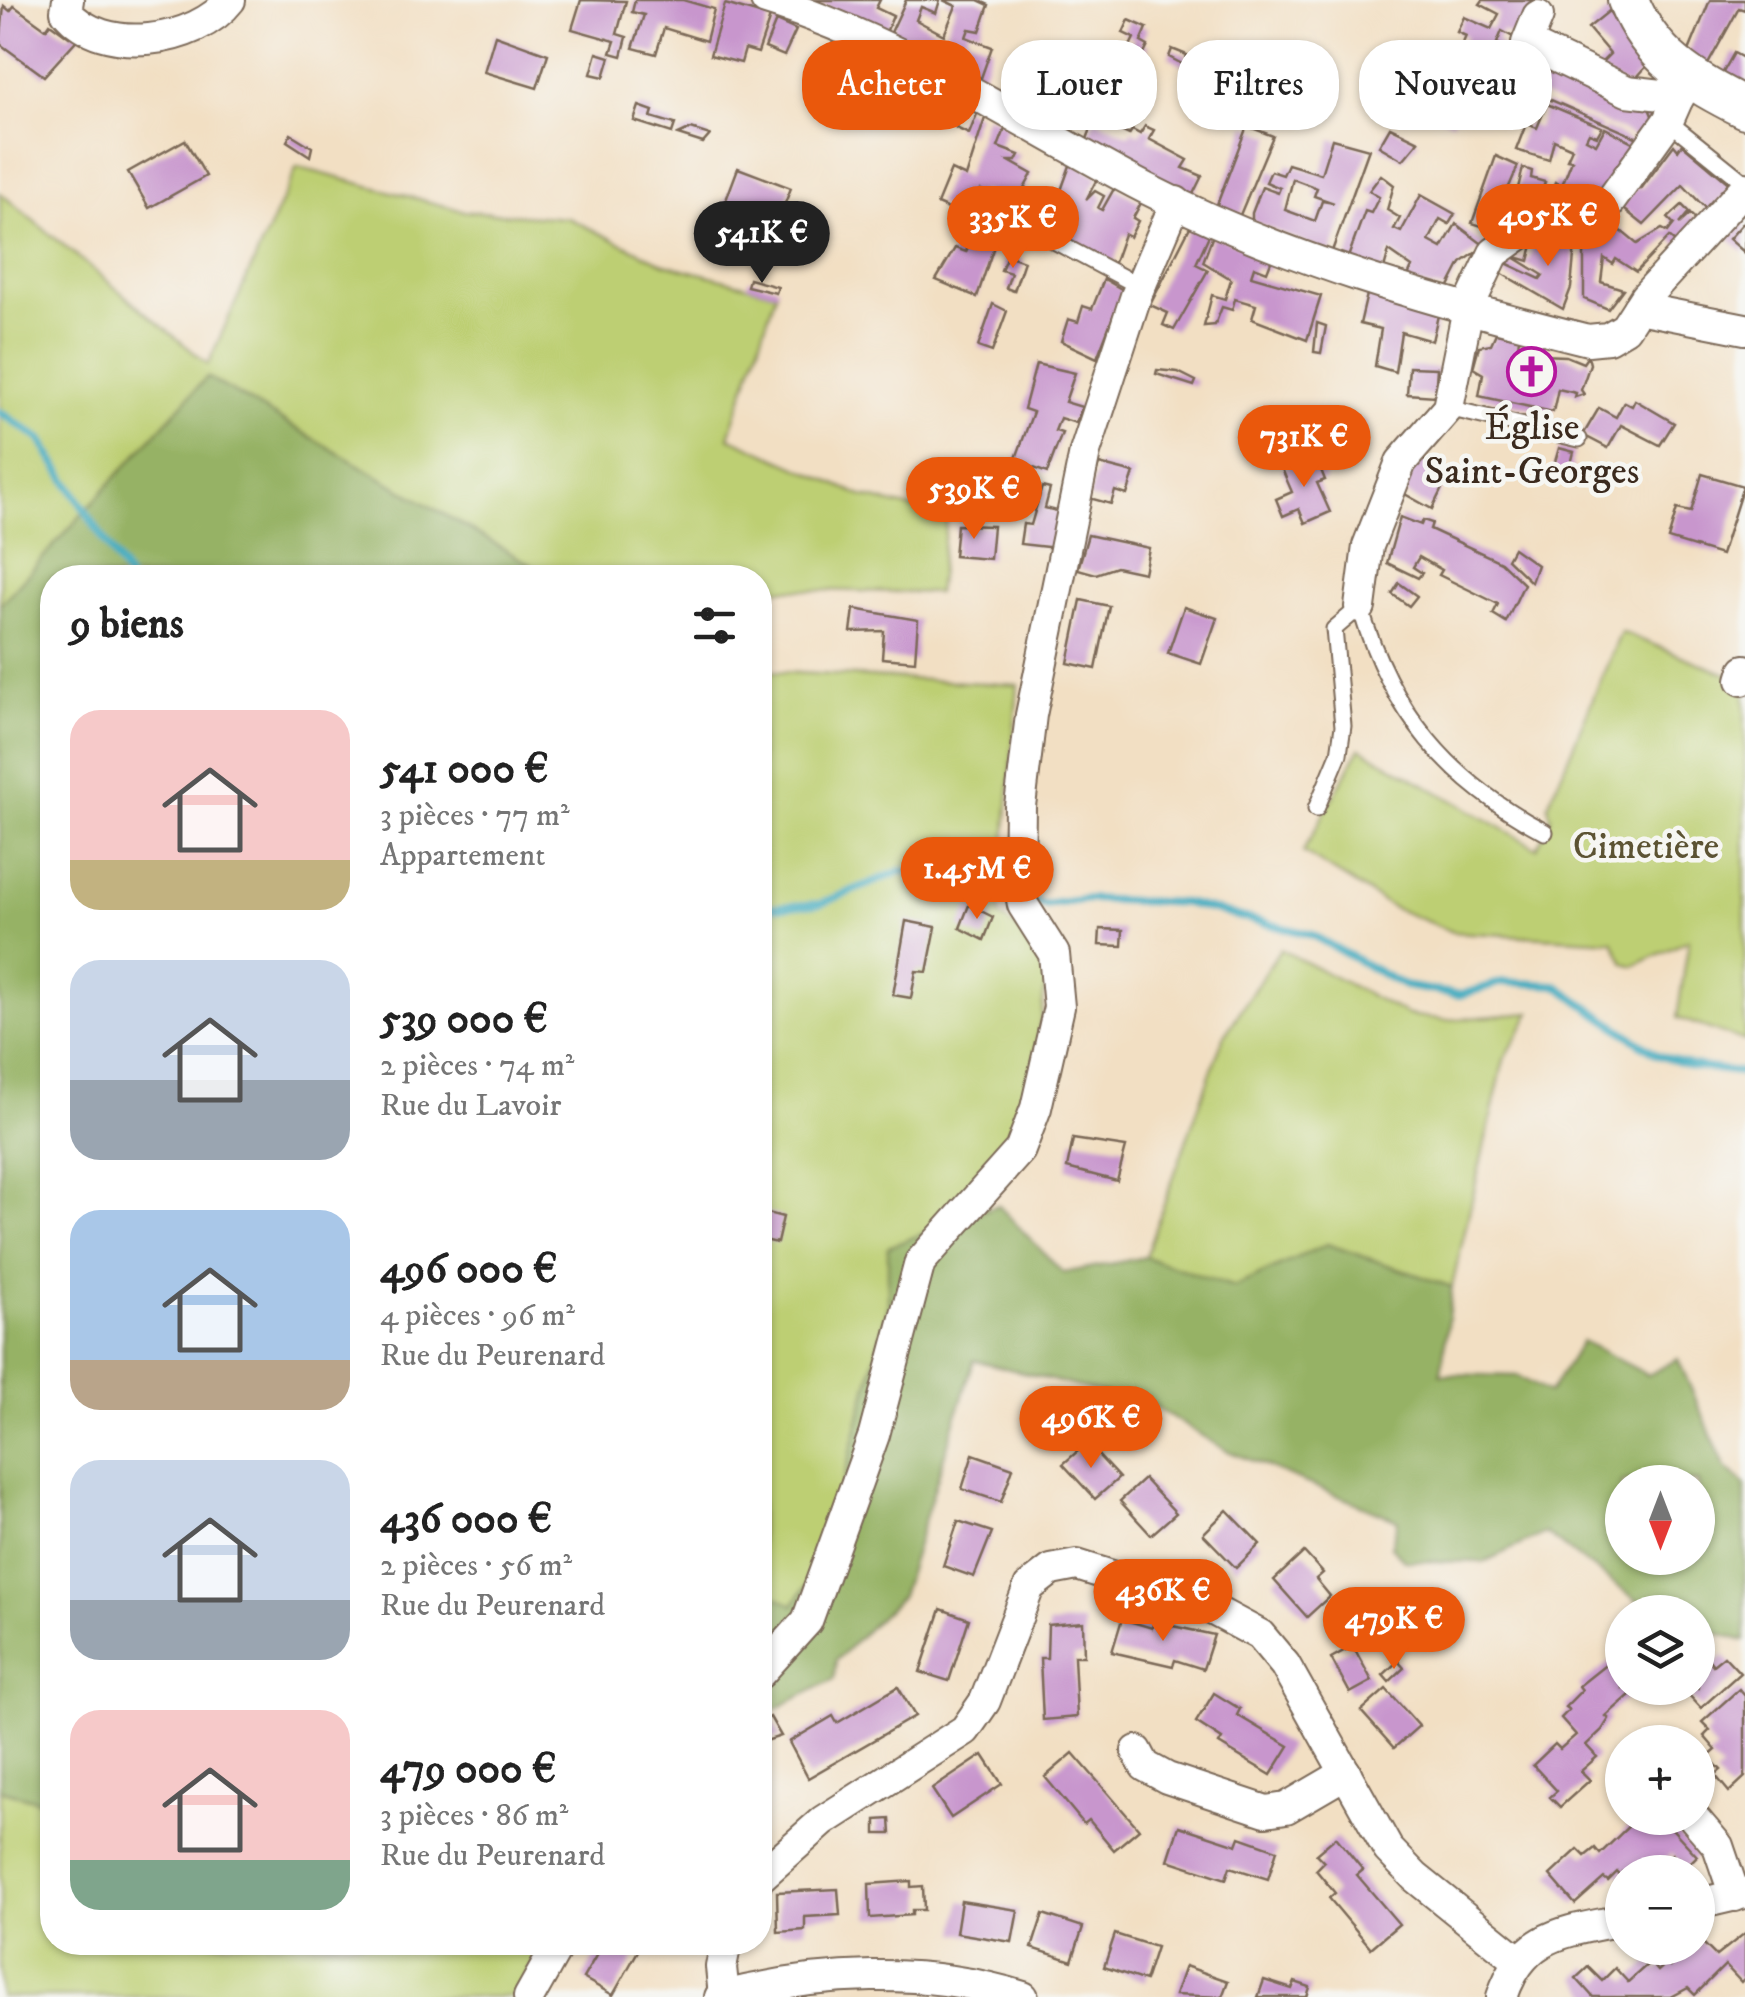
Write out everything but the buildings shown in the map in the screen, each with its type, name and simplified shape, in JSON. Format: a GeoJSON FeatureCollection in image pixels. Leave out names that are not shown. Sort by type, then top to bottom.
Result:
{"type":"FeatureCollection","features":[{"type":"Feature","properties":{"kind":"street"},"geometry":{"type":"LineString","coordinates":[[68,0],[66,11],[78,26],[96,36],[127,42],[217,16],[230,0]]}},
{"type":"Feature","properties":{"kind":"street"},"geometry":{"type":"LineString","coordinates":[[1628,0],[1678,99]]}},
{"type":"Feature","properties":{"kind":"street"},"geometry":{"type":"LineString","coordinates":[[786,3],[949,76],[1176,202],[1293,255],[1588,340],[1608,338],[1625,328],[1745,186]]}},
{"type":"Feature","properties":{"kind":"street"},"geometry":{"type":"LineString","coordinates":[[1538,16],[1526,42],[1627,91],[1745,108]]}},
{"type":"Feature","properties":{"kind":"street"},"geometry":{"type":"LineString","coordinates":[[1360,607],[1368,546],[1401,462],[1448,408],[1468,308],[1494,253],[1530,227],[1550,221],[1587,224],[1599,217],[1678,99]]}},
{"type":"Feature","properties":{"kind":"street"},"geometry":{"type":"LineString","coordinates":[[772,1660],[807,1621],[874,1434],[920,1262],[1020,1150],[1058,1022],[1054,954],[1022,905],[1019,882],[1020,806],[1031,715],[1085,452],[1140,286],[1176,202]]}},
{"type":"Feature","properties":{"kind":"street"},"geometry":{"type":"LineString","coordinates":[[1638,308],[1745,329]]}},
{"type":"Feature","properties":{"kind":"street"},"geometry":{"type":"LineString","coordinates":[[772,1866],[822,1821],[965,1730],[985,1701],[1029,1588],[1038,1578],[1064,1566],[1092,1568],[1204,1605],[1260,1635],[1285,1665],[1388,1850],[1415,1877],[1519,1961]]}},
{"type":"Feature","properties":{"kind":"street"},"geometry":{"type":"LineString","coordinates":[[1137,1751],[1145,1766],[1167,1778],[1266,1811],[1286,1808],[1346,1773]]}},
{"type":"Feature","properties":{"kind":"street"},"geometry":{"type":"LineString","coordinates":[[1709,1835],[1718,1846],[1740,1894],[1715,1900]]}},
{"type":"Feature","properties":{"kind":"street"},"geometry":{"type":"LineString","coordinates":[[1502,1997],[1519,1961],[1530,1948],[1556,1934],[1605,1924]]}},
{"type":"Feature","properties":{"kind":"street"},"geometry":{"type":"LineString","coordinates":[[529,1997],[553,1955]]}},
{"type":"Feature","properties":{"kind":"street"},"geometry":{"type":"LineString","coordinates":[[723,1955],[722,1996],[791,1984],[897,1976],[935,1978],[1022,1997]]}},
{"type":"Feature","properties":{"kind":"lane"},"geometry":{"type":"LineString","coordinates":[[1678,99],[1745,186]]}},
{"type":"Feature","properties":{"kind":"lane"},"geometry":{"type":"LineString","coordinates":[[986,205],[1140,286]]}},
{"type":"Feature","properties":{"kind":"lane"},"geometry":{"type":"LineString","coordinates":[[1448,408],[1579,439]]}},
{"type":"Feature","properties":{"kind":"lane"},"geometry":{"type":"LineString","coordinates":[[1316,809],[1340,754],[1344,726],[1334,629],[1360,607],[1368,635],[1416,732],[1450,769],[1544,832]]}},
{"type":"Feature","properties":{"kind":"green space"},"geometry":{"type":"Polygon","coordinates":[[[297,167],[464,211],[568,218],[665,264],[776,293],[729,437],[862,496],[947,517],[937,593],[772,589],[772,565],[531,565],[207,377],[0,605],[0,193],[208,364],[297,167]]]}},
{"type":"Feature","properties":{"kind":"green space"},"geometry":{"type":"Polygon","coordinates":[[[207,377],[531,565],[40,565],[40,1801],[0,1790],[0,605],[207,377]]]}},
{"type":"Feature","properties":{"kind":"green space","name":"Cimetière"},"geometry":{"type":"Polygon","coordinates":[[[1621,632],[1745,681],[1745,1041],[1677,1018],[1689,940],[1634,966],[1624,963],[1613,941],[1453,932],[1393,908],[1303,852],[1360,748],[1537,848],[1551,818],[1548,805],[1621,632]]]}},
{"type":"Feature","properties":{"kind":"green space"},"geometry":{"type":"Polygon","coordinates":[[[772,672],[1018,685],[999,916],[1035,941],[1047,975],[1029,1101],[1000,1160],[940,1361],[772,1671],[772,672]]]}},
{"type":"Feature","properties":{"kind":"green space"},"geometry":{"type":"Polygon","coordinates":[[[1280,949],[1408,1015],[1446,1020],[1531,1013],[1504,1060],[1452,1287],[1327,1244],[1234,1287],[1145,1257],[1223,1038],[1280,949]]]}},
{"type":"Feature","properties":{"kind":"green space"},"geometry":{"type":"Polygon","coordinates":[[[998,1205],[1063,1273],[1145,1257],[1234,1287],[1327,1244],[1452,1287],[1441,1374],[1517,1376],[1549,1393],[1582,1341],[1648,1375],[1678,1359],[1726,1468],[1745,1484],[1745,1641],[1715,1633],[1715,1595],[1630,1595],[1545,1533],[1484,1562],[1405,1561],[1391,1547],[1398,1520],[1225,1450],[1153,1406],[974,1360],[901,1596],[836,1660],[834,1679],[772,1711],[772,1594],[793,1605],[823,1561],[888,1307],[888,1247],[998,1205]]]}},
{"type":"Feature","properties":{"kind":"green space"},"geometry":{"type":"Polygon","coordinates":[[[0,1790],[40,1801],[40,1955],[538,1955],[515,1997],[0,1997],[0,1790]]]}},
{"type":"Feature","properties":{"kind":"waterway"},"geometry":{"type":"LineString","coordinates":[[0,412],[40,439],[120,565]]}},
{"type":"Feature","properties":{"kind":"waterway"},"geometry":{"type":"LineString","coordinates":[[772,907],[820,904],[901,871],[983,881],[1011,892]]}},
{"type":"Feature","properties":{"kind":"waterway"},"geometry":{"type":"LineString","coordinates":[[1033,901],[1044,905],[1089,899],[1185,903],[1312,935],[1404,986],[1460,995],[1503,982],[1556,985],[1658,1055],[1691,1066],[1745,1073]]}},
{"type":"Feature","properties":{"kind":"place","name":"Église Saint-Georges"},"geometry":{"type":"Point","coordinates":[1532,372]}}]}
